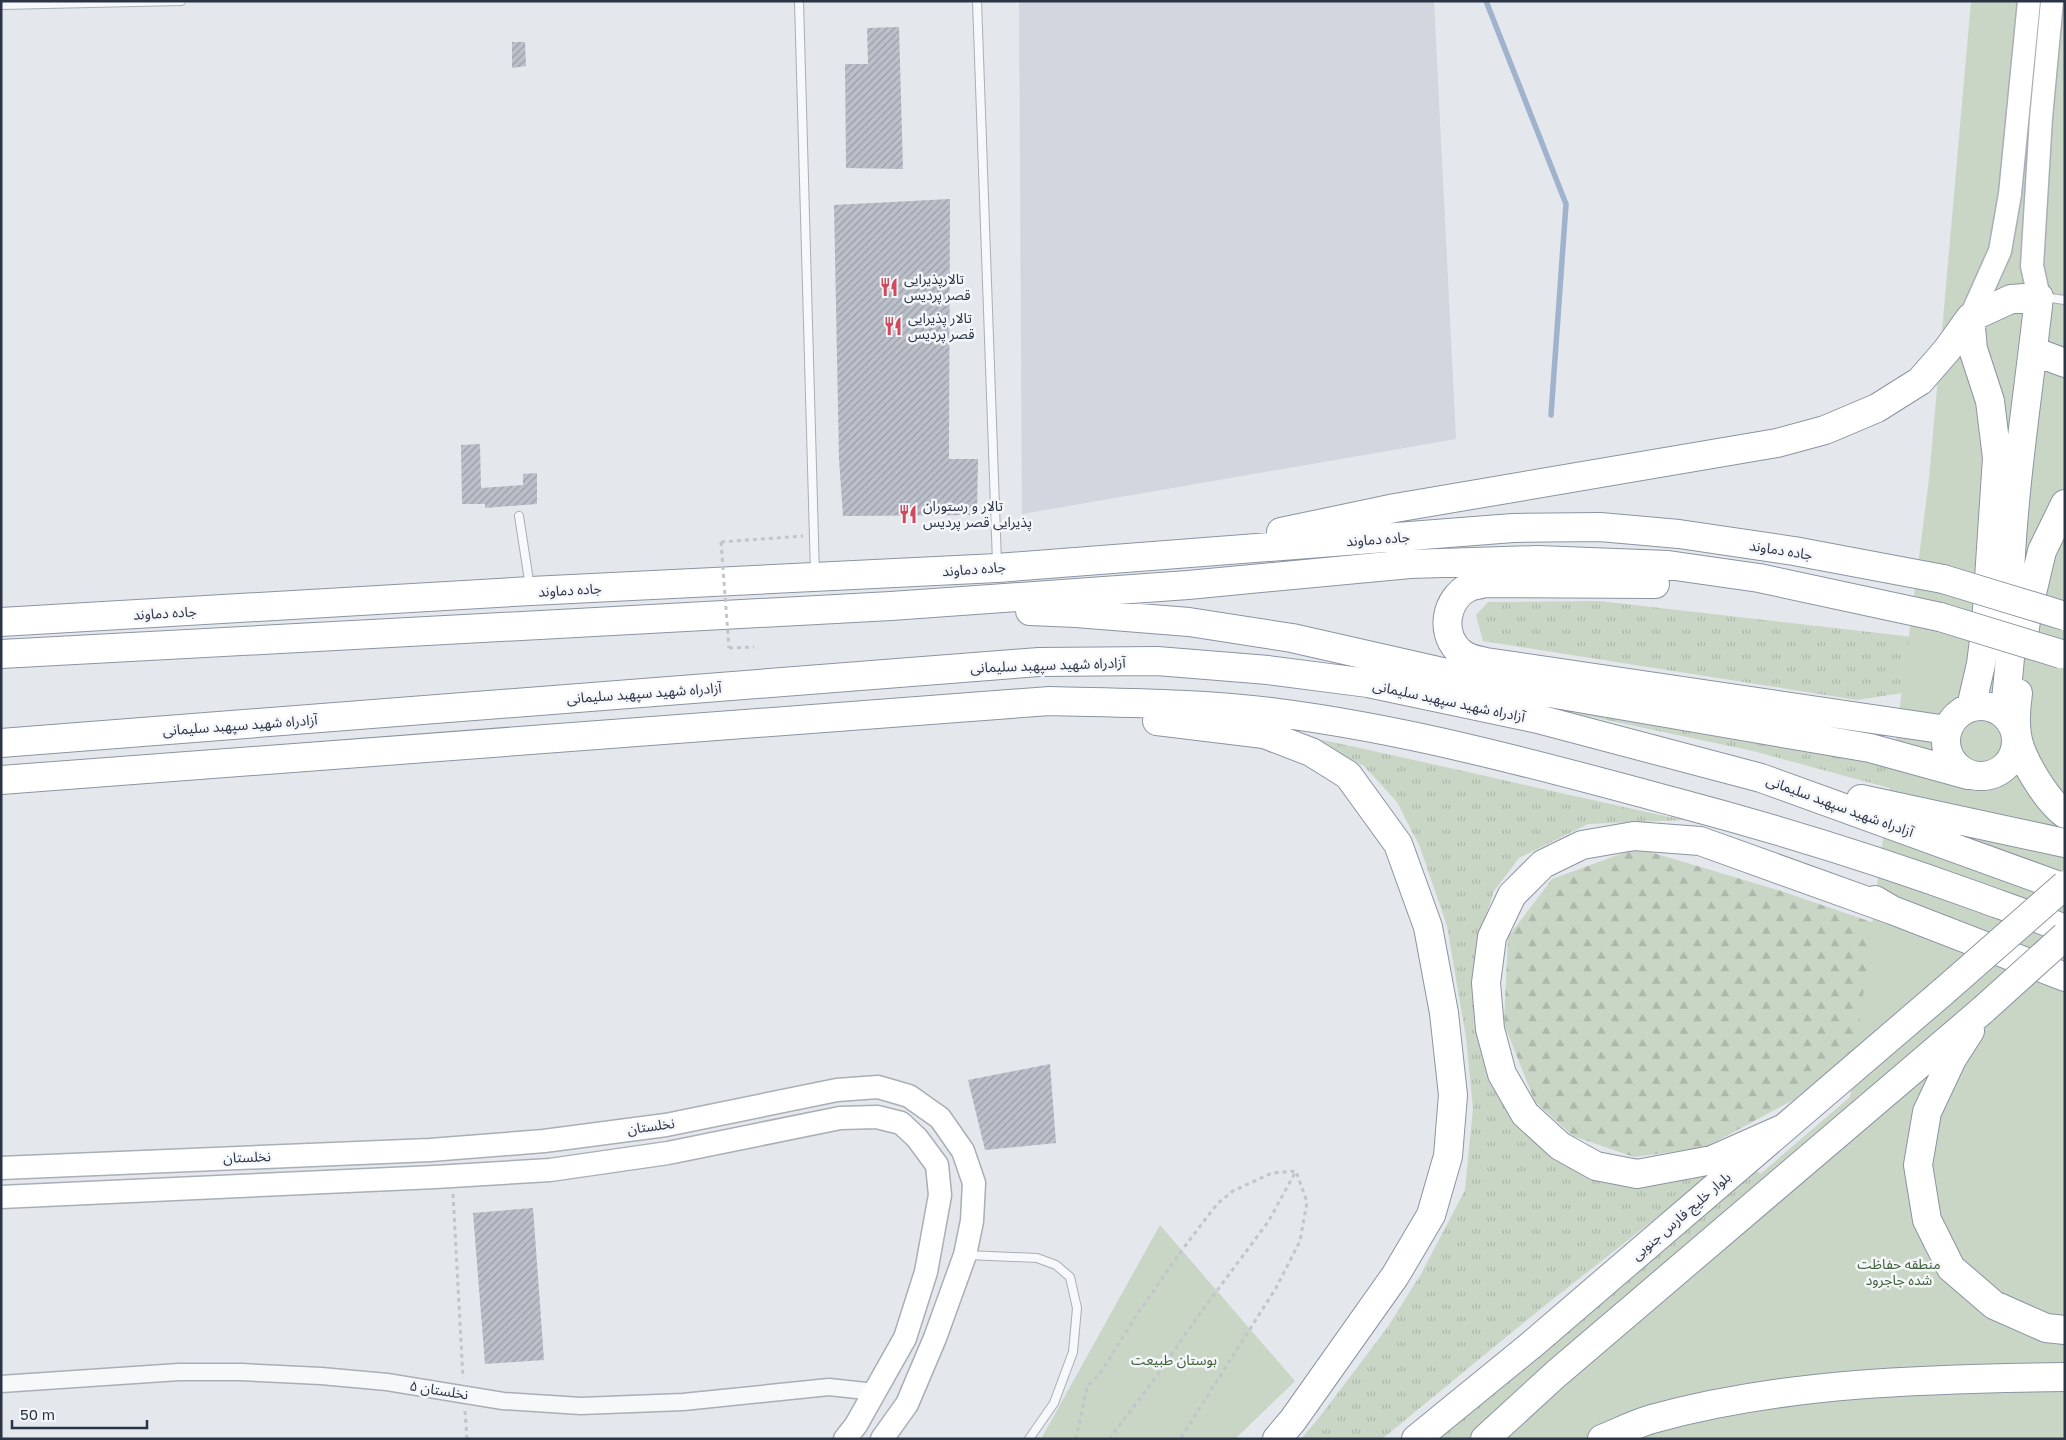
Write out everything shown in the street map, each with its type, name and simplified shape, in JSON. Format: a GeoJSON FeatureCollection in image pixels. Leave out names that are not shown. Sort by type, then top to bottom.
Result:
{"type":"FeatureCollection","features":[{"type":"Feature","properties":{"kind":"highway"},"geometry":{"type":"LineString","coordinates":[[891,606],[1076,613],[1189,622],[1282,636],[1486,682],[1870,748],[1982,777],[1997,774],[2009,765],[2016,752],[2011,726],[2012,628],[2010,574],[2012,546],[2027,384],[2033,351],[2052,298],[2011,299],[1970,318],[1947,350],[1920,381],[1877,408],[1825,430],[1777,443],[1395,508],[1171,554]]}},
{"type":"Feature","properties":{"kind":"highway"},"geometry":{"type":"LineString","coordinates":[[1970,318],[1973,349],[1990,401],[1997,458],[1982,664],[1971,707]]}},
{"type":"Feature","properties":{"kind":"highway"},"geometry":{"type":"LineString","coordinates":[[2033,351],[2065,364]]}},
{"type":"Feature","properties":{"kind":"highway"},"geometry":{"type":"LineString","coordinates":[[2011,726],[2016,707],[2027,614],[2042,551],[2065,504]]}},
{"type":"Feature","properties":{"kind":"highway","name":"جاده دماوند"},"geometry":{"type":"LineString","coordinates":[[1,622],[997,568],[1513,528],[1600,527],[1679,534],[1794,551],[1943,579],[2065,616]]}},
{"type":"Feature","properties":{"kind":"highway","name":"جاده دماوند"},"geometry":{"type":"LineString","coordinates":[[1,654],[891,606],[1188,585],[1410,564],[1538,560],[1668,565],[1759,578],[1940,616],[2063,654]]}},
{"type":"Feature","properties":{"kind":"highway"},"geometry":{"type":"LineString","coordinates":[[1842,595],[1638,582],[1484,583],[1470,587],[1458,596],[1450,609],[1447,624],[1450,638],[1458,651],[1478,661],[1947,730]]}},
{"type":"Feature","properties":{"kind":"highway","name":"آزادراه شهید سپهبد سلیمانی"},"geometry":{"type":"LineString","coordinates":[[1,743],[1040,662],[1157,661],[1268,670],[1368,684],[1538,719],[1761,778],[2065,887]]}},
{"type":"Feature","properties":{"kind":"highway"},"geometry":{"type":"LineString","coordinates":[[1,780],[1050,701],[1163,704],[1268,712],[1365,726],[1528,763],[1734,817],[1911,872],[2065,929]]}},
{"type":"Feature","properties":{"kind":"highway"},"geometry":{"type":"LineString","coordinates":[[1050,701],[1149,720],[1264,734],[1311,752],[1348,775],[1398,844],[1428,927],[1444,1013],[1453,1095],[1448,1156],[1431,1215],[1395,1276],[1293,1420],[1277,1439]]}},
{"type":"Feature","properties":{"kind":"highway"},"geometry":{"type":"LineString","coordinates":[[1968,774],[1959,769],[1947,752],[1945,741],[1947,730],[1952,720],[1961,712],[1971,707],[1983,706],[1994,708],[2011,726],[2033,776],[2065,814]]}},
{"type":"Feature","properties":{"kind":"highway"},"geometry":{"type":"LineString","coordinates":[[1761,778],[2065,843]]}},
{"type":"Feature","properties":{"kind":"highway"},"geometry":{"type":"LineString","coordinates":[[1734,817],[1892,910]]}},
{"type":"Feature","properties":{"kind":"highway"},"geometry":{"type":"LineString","coordinates":[[1782,1129],[1712,1160],[1637,1174],[1596,1166],[1560,1146],[1526,1114],[1502,1074],[1490,1029],[1486,983],[1492,937],[1512,895],[1543,864],[1582,845],[1634,836],[1700,840],[1892,910],[2065,977]]}},
{"type":"Feature","properties":{"kind":"highway","name":"بلوار خلیج فارس جنوبی"},"geometry":{"type":"LineString","coordinates":[[1416,1439],[1530,1346],[2065,887]]}},
{"type":"Feature","properties":{"kind":"highway"},"geometry":{"type":"LineString","coordinates":[[1485,1439],[1556,1374],[1984,1008],[2065,936]]}},
{"type":"Feature","properties":{"kind":"highway"},"geometry":{"type":"LineString","coordinates":[[1984,1008],[1952,1058],[1926,1112],[1918,1166],[1927,1220],[1951,1268],[1994,1305],[2046,1328],[2065,1330]]}},
{"type":"Feature","properties":{"kind":"highway"},"geometry":{"type":"LineString","coordinates":[[1602,1439],[1650,1420],[1730,1400],[1818,1387],[1969,1378],[2065,1376]]}},
{"type":"Feature","properties":{"kind":"street"},"geometry":{"type":"LineString","coordinates":[[1970,318],[2000,251],[2010,194],[2029,1]]}},
{"type":"Feature","properties":{"kind":"street"},"geometry":{"type":"LineString","coordinates":[[2052,1],[2040,118],[2032,266],[2052,298]]}},
{"type":"Feature","properties":{"kind":"street","name":"نخلستان"},"geometry":{"type":"LineString","coordinates":[[1,1168],[430,1150],[544,1141],[666,1125],[837,1090],[878,1087],[909,1096],[940,1118],[963,1151],[974,1184],[972,1221],[965,1254],[935,1338],[907,1404],[882,1439]]}},
{"type":"Feature","properties":{"kind":"street","name":"نخلستان"},"geometry":{"type":"LineString","coordinates":[[1,1197],[550,1170],[668,1153],[840,1118],[877,1117],[901,1123],[917,1138],[937,1165],[940,1195],[926,1272],[905,1338],[875,1392],[845,1439]]}},
{"type":"Feature","properties":{"kind":"street","name":"نخلستان ۵"},"geometry":{"type":"LineString","coordinates":[[1,1384],[179,1372],[241,1372],[368,1381],[503,1401],[580,1406],[683,1402],[829,1387],[875,1392]]}},
{"type":"Feature","properties":{"kind":"lane"},"geometry":{"type":"LineString","coordinates":[[1,5],[182,1]]}},
{"type":"Feature","properties":{"kind":"lane"},"geometry":{"type":"LineString","coordinates":[[800,1],[815,578]]}},
{"type":"Feature","properties":{"kind":"lane"},"geometry":{"type":"LineString","coordinates":[[977,1],[997,568]]}},
{"type":"Feature","properties":{"kind":"lane"},"geometry":{"type":"LineString","coordinates":[[519,516],[531,592]]}},
{"type":"Feature","properties":{"kind":"lane"},"geometry":{"type":"LineString","coordinates":[[965,1254],[1037,1258],[1056,1265],[1070,1277],[1077,1308],[1073,1352],[1054,1403],[1029,1439]]}},
{"type":"Feature","properties":{"kind":"path"},"geometry":{"type":"LineString","coordinates":[[754,646],[729,648],[721,542],[814,535]]}},
{"type":"Feature","properties":{"kind":"path"},"geometry":{"type":"LineString","coordinates":[[1076,1439],[1087,1387],[1101,1372],[1162,1278],[1218,1204],[1233,1191],[1272,1173],[1296,1171]]}},
{"type":"Feature","properties":{"kind":"path"},"geometry":{"type":"LineString","coordinates":[[1109,1439],[1268,1222],[1296,1171]]}},
{"type":"Feature","properties":{"kind":"path"},"geometry":{"type":"LineString","coordinates":[[1180,1439],[1276,1288],[1300,1241],[1308,1202],[1296,1171]]}},
{"type":"Feature","properties":{"kind":"path"},"geometry":{"type":"LineString","coordinates":[[452,1176],[467,1439]]}},
{"type":"Feature","properties":{"kind":"shaded area"},"geometry":{"type":"Polygon","coordinates":[[[1019,1],[1434,1],[1456,439],[1022,514],[1019,1]]]}},
{"type":"Feature","properties":{"kind":"green space","name":"منطقه حفاظت شده جاجرود"},"geometry":{"type":"Polygon","coordinates":[[[1971,1],[2065,1],[2065,1439],[1452,1439],[1850,1097],[1929,479],[1971,1]]]}},
{"type":"Feature","properties":{"kind":"green space"},"geometry":{"type":"Polygon","coordinates":[[[1599,601],[1957,642],[1922,690],[1857,700],[1483,641],[1476,615],[1488,602],[1599,601]]]}},
{"type":"Feature","properties":{"kind":"green space"},"geometry":{"type":"Polygon","coordinates":[[[1536,700],[1836,752],[1961,786],[2044,830],[1753,751],[1531,704],[1536,700]]]}},
{"type":"Feature","properties":{"kind":"green space"},"geometry":{"type":"Polygon","coordinates":[[[1304,736],[1684,820],[1588,824],[1519,858],[1494,891],[1479,936],[1507,1102],[1541,1148],[1572,1168],[1731,1159],[1538,1311],[1382,1439],[1301,1439],[1387,1328],[1421,1274],[1465,1190],[1473,1108],[1466,1038],[1447,926],[1420,847],[1397,802],[1364,766],[1304,736]]]}},
{"type":"Feature","properties":{"kind":"green space"},"geometry":{"type":"Polygon","coordinates":[[[1637,848],[1781,891],[1880,925],[1912,1001],[1793,1100],[1704,1148],[1634,1157],[1573,1136],[1535,1102],[1504,1024],[1508,937],[1552,879],[1637,848]]]}},
{"type":"Feature","properties":{"kind":"green space"},"geometry":{"type":"Polygon","coordinates":[[[1755,1170],[1764,1176],[1462,1439],[1435,1439],[1755,1170]]]}},
{"type":"Feature","properties":{"kind":"green space","name":"بوستان طبیعت"},"geometry":{"type":"Polygon","coordinates":[[[1160,1225],[1295,1381],[1235,1439],[1041,1439],[1160,1225]]]}},
{"type":"Feature","properties":{"kind":"building"},"geometry":{"type":"Polygon","coordinates":[[[899,27],[903,169],[846,168],[845,64],[868,64],[867,28],[899,27]]]}},
{"type":"Feature","properties":{"kind":"building"},"geometry":{"type":"Polygon","coordinates":[[[512,42],[525,42],[526,66],[512,68],[512,42]]]}},
{"type":"Feature","properties":{"kind":"building","name":"تالار پذیرایی قصر پردیس"},"geometry":{"type":"Polygon","coordinates":[[[950,199],[949,459],[978,459],[977,515],[843,516],[839,459],[834,205],[950,199]]]}},
{"type":"Feature","properties":{"kind":"building"},"geometry":{"type":"Polygon","coordinates":[[[480,444],[481,488],[523,485],[523,474],[537,473],[537,504],[485,508],[485,504],[462,504],[461,445],[480,444]]]}},
{"type":"Feature","properties":{"kind":"building"},"geometry":{"type":"Polygon","coordinates":[[[1050,1064],[1056,1143],[985,1150],[968,1080],[1050,1064]]]}},
{"type":"Feature","properties":{"kind":"building"},"geometry":{"type":"Polygon","coordinates":[[[533,1208],[544,1360],[485,1364],[473,1213],[533,1208]]]}},
{"type":"Feature","properties":{"kind":"waterway"},"geometry":{"type":"LineString","coordinates":[[1486,1],[1566,204],[1551,415]]}},
{"type":"Feature","properties":{"kind":"place","name":"تالارپذیرایی قصر پردیس"},"geometry":{"type":"Point","coordinates":[889,287]}},
{"type":"Feature","properties":{"kind":"place","name":"تالار پذیرایی قصر پردیس"},"geometry":{"type":"Point","coordinates":[893,326]}},
{"type":"Feature","properties":{"kind":"place","name":"تالار و رستوران پذیرایی قصر پردیس"},"geometry":{"type":"Point","coordinates":[908,514]}}]}
